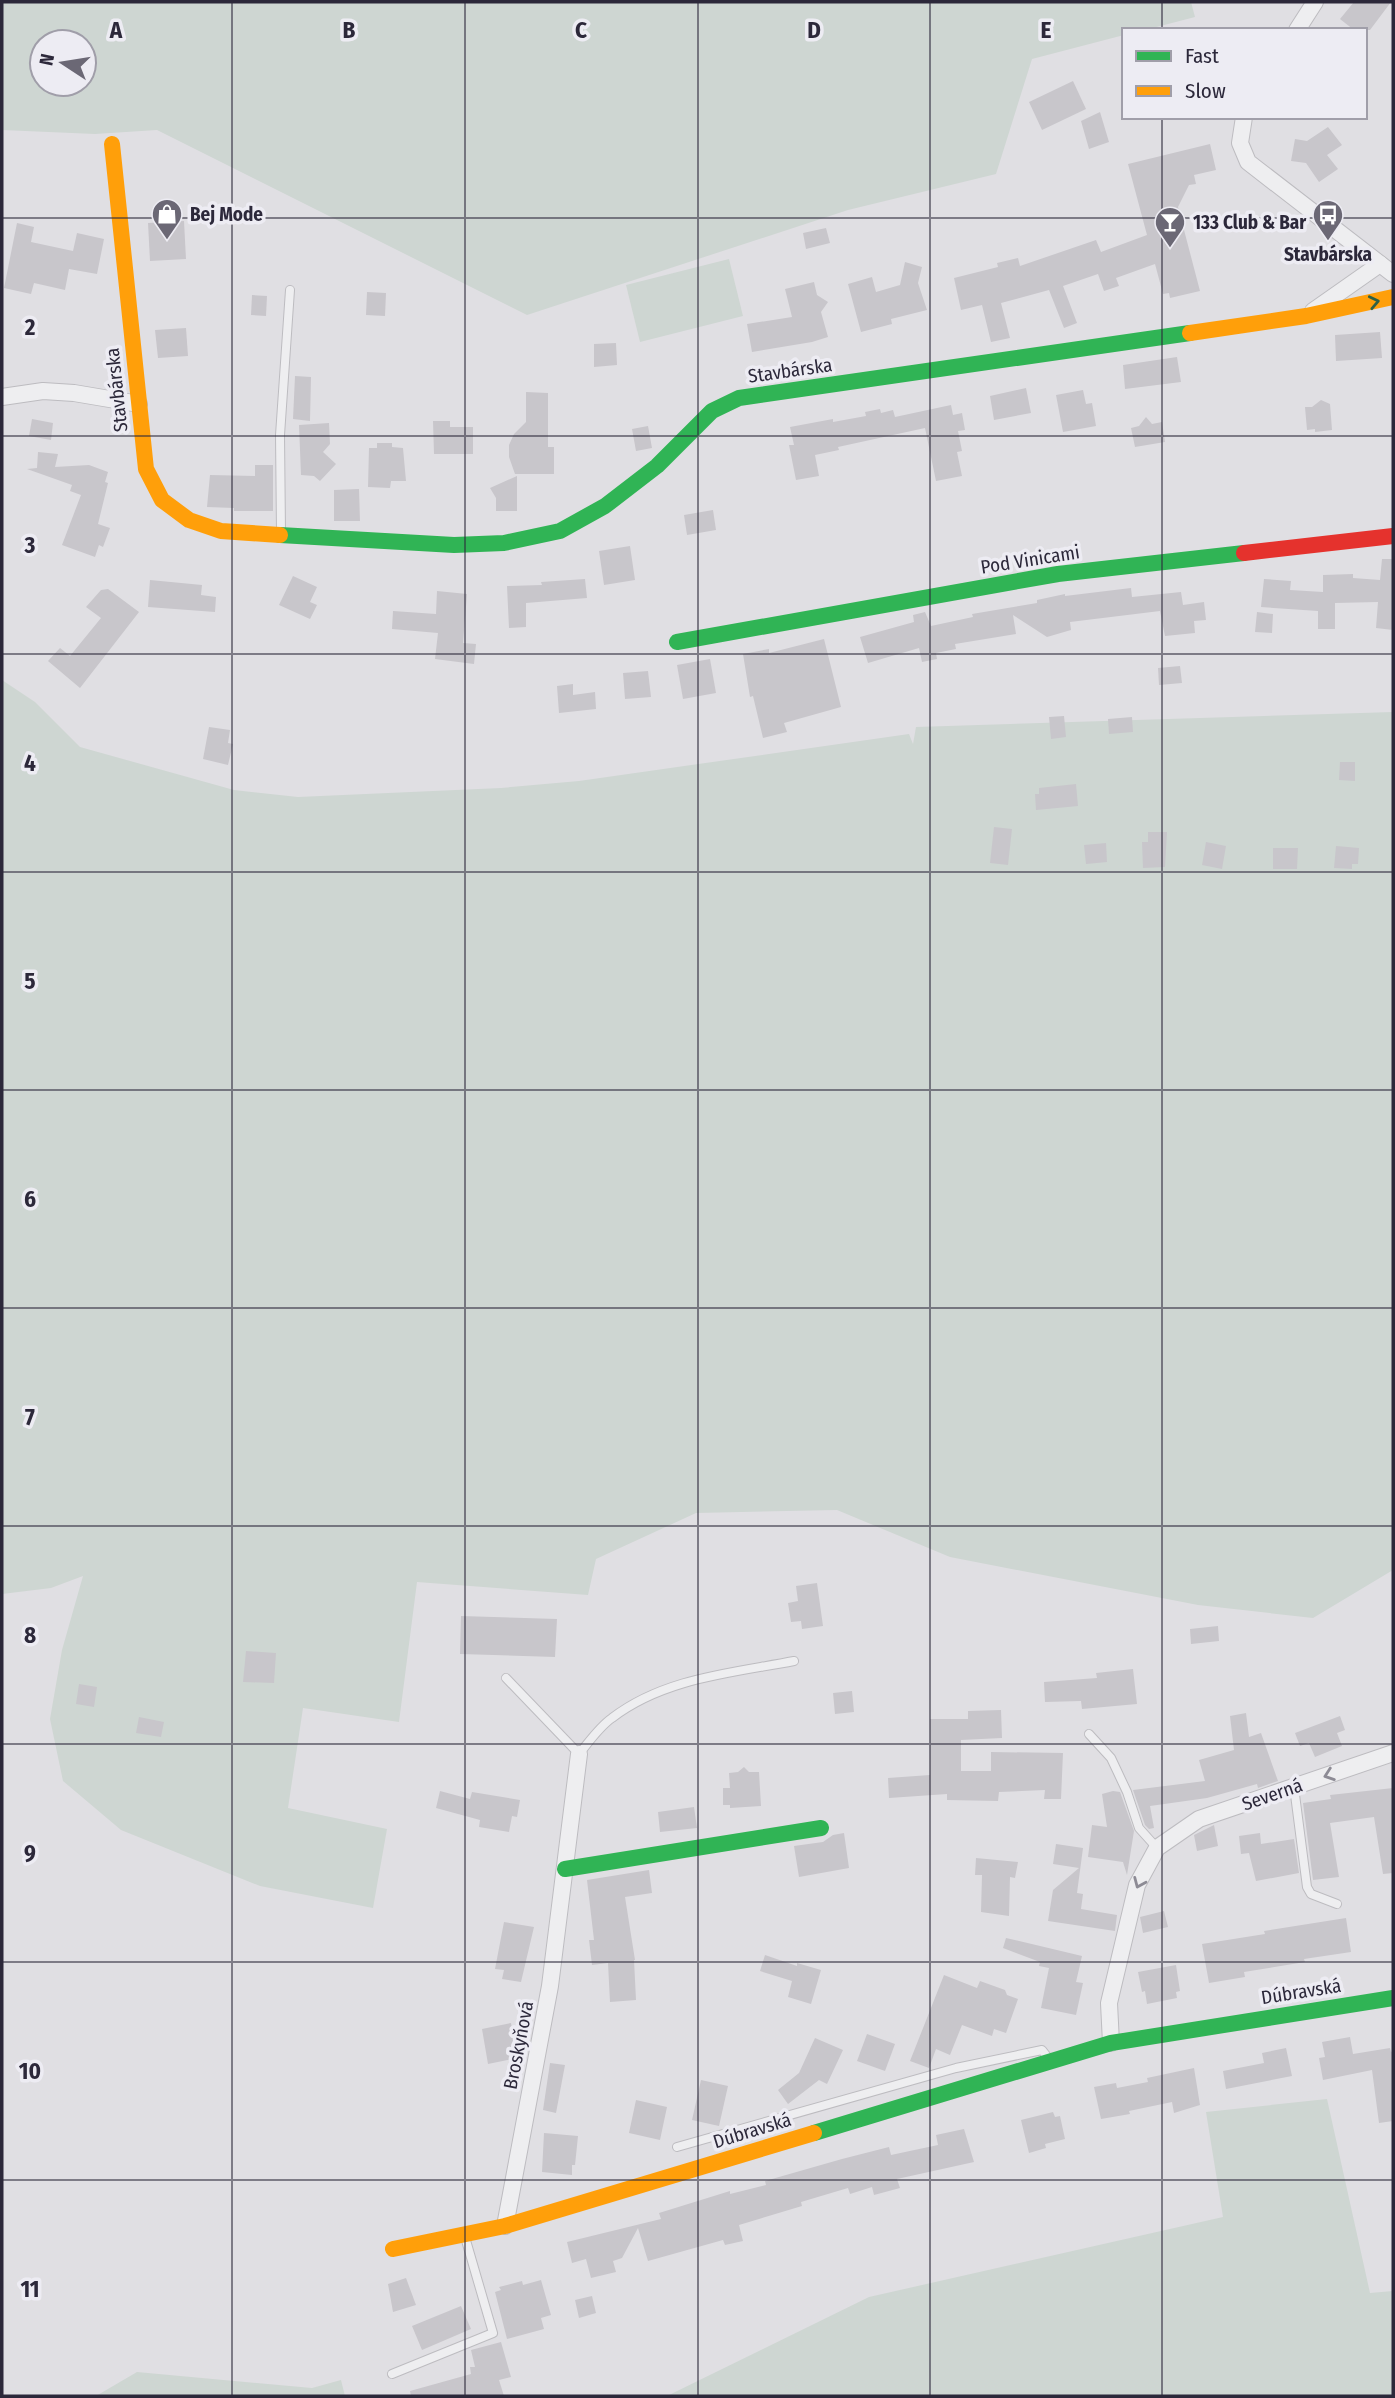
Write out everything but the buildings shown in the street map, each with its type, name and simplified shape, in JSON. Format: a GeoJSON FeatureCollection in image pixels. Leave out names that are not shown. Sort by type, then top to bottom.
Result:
{"type":"FeatureCollection","features":[{"type":"Feature","properties":{"kind":"street"},"geometry":{"type":"LineString","coordinates":[[1298,28],[1315,2]]}},
{"type":"Feature","properties":{"kind":"street"},"geometry":{"type":"LineString","coordinates":[[1244,119],[1240,143],[1248,162],[1387,269]]}},
{"type":"Feature","properties":{"kind":"street","name":"Stavbárska"},"geometry":{"type":"LineString","coordinates":[[112,144],[146,470],[162,500],[189,520],[220,531],[454,545],[504,543],[560,531],[605,506],[657,466],[712,411],[739,398],[1306,316],[1393,298]]}},
{"type":"Feature","properties":{"kind":"street","name":"Stavbárska"},"geometry":{"type":"LineString","coordinates":[[1306,316],[1387,269]]}},
{"type":"Feature","properties":{"kind":"street"},"geometry":{"type":"LineString","coordinates":[[2,397],[43,391],[74,393],[139,404]]}},
{"type":"Feature","properties":{"kind":"street","name":"Pod Vinicami"},"geometry":{"type":"LineString","coordinates":[[677,642],[1058,574],[1393,536]]}},
{"type":"Feature","properties":{"kind":"street","name":"Severná"},"geometry":{"type":"LineString","coordinates":[[1111,2043],[1109,2003],[1137,1885],[1157,1849],[1199,1819],[1393,1753]]}},
{"type":"Feature","properties":{"kind":"street","name":"Broskyňová"},"geometry":{"type":"LineString","coordinates":[[505,2226],[550,1986],[579,1754]]}},
{"type":"Feature","properties":{"kind":"street"},"geometry":{"type":"LineString","coordinates":[[565,1869],[821,1828]]}},
{"type":"Feature","properties":{"kind":"street","name":"Dúbravská"},"geometry":{"type":"LineString","coordinates":[[393,2249],[505,2226],[1111,2043],[1393,1998]]}},
{"type":"Feature","properties":{"kind":"lane"},"geometry":{"type":"LineString","coordinates":[[281,535],[280,435],[290,290]]}},
{"type":"Feature","properties":{"kind":"lane"},"geometry":{"type":"LineString","coordinates":[[506,1678],[579,1754],[610,1719],[640,1699],[683,1683],[794,1661]]}},
{"type":"Feature","properties":{"kind":"lane"},"geometry":{"type":"LineString","coordinates":[[1089,1734],[1111,1758],[1127,1792],[1139,1828],[1157,1849]]}},
{"type":"Feature","properties":{"kind":"lane"},"geometry":{"type":"LineString","coordinates":[[1294,1787],[1307,1887],[1311,1894],[1338,1904]]}},
{"type":"Feature","properties":{"kind":"lane","name":"Dúbravská"},"geometry":{"type":"LineString","coordinates":[[677,2147],[956,2068],[1042,2050],[1051,2062]]}},
{"type":"Feature","properties":{"kind":"lane"},"geometry":{"type":"LineString","coordinates":[[391,2374],[494,2333],[465,2235]]}},
{"type":"Feature","properties":{"kind":"shaded area"},"geometry":{"type":"Polygon","coordinates":[[[2,2],[1191,2],[1195,17],[1153,28],[1122,28],[1122,36],[1032,59],[996,174],[848,210],[527,315],[157,130],[95,134],[2,130],[2,2]]]}},
{"type":"Feature","properties":{"kind":"shaded area"},"geometry":{"type":"Polygon","coordinates":[[[729,259],[743,316],[640,342],[626,285],[729,259]]]}},
{"type":"Feature","properties":{"kind":"shaded area"},"geometry":{"type":"Polygon","coordinates":[[[2,680],[35,702],[80,747],[234,790],[298,797],[501,788],[579,781],[909,734],[913,744],[916,727],[1393,712],[1393,1570],[1313,1618],[1198,1605],[950,1557],[837,1510],[696,1513],[596,1559],[588,1595],[417,1582],[399,1722],[303,1708],[288,1808],[387,1829],[373,1908],[260,1886],[121,1830],[63,1781],[50,1719],[62,1650],[83,1576],[51,1588],[2,1594],[2,680]]]}},
{"type":"Feature","properties":{"kind":"shaded area"},"geometry":{"type":"Polygon","coordinates":[[[1327,2099],[1370,2293],[1393,2291],[1393,2396],[667,2396],[869,2297],[1223,2217],[1206,2112],[1327,2099]]]}},
{"type":"Feature","properties":{"kind":"shaded area"},"geometry":{"type":"Polygon","coordinates":[[[137,2372],[312,2388],[341,2380],[345,2396],[96,2396],[137,2372]]]}},
{"type":"Feature","properties":{"kind":"traffic: fast"},"geometry":{"type":"LineString","coordinates":[[280,535],[454,545],[504,543],[560,531],[605,506],[657,466],[712,411],[739,398],[1190,333]]}},
{"type":"Feature","properties":{"kind":"traffic: fast"},"geometry":{"type":"LineString","coordinates":[[677,642],[1058,574],[1244,553]]}},
{"type":"Feature","properties":{"kind":"traffic: fast"},"geometry":{"type":"LineString","coordinates":[[565,1869],[821,1828]]}},
{"type":"Feature","properties":{"kind":"traffic: fast"},"geometry":{"type":"LineString","coordinates":[[814,2133],[1111,2043],[1393,1998]]}},
{"type":"Feature","properties":{"kind":"traffic: slow"},"geometry":{"type":"LineString","coordinates":[[112,144],[146,469],[162,500],[189,520],[221,531],[280,535]]}},
{"type":"Feature","properties":{"kind":"traffic: slow"},"geometry":{"type":"LineString","coordinates":[[1190,333],[1306,316],[1393,297]]}},
{"type":"Feature","properties":{"kind":"traffic: slow"},"geometry":{"type":"LineString","coordinates":[[393,2249],[505,2226],[814,2133]]}},
{"type":"Feature","properties":{"kind":"traffic: jam"},"geometry":{"type":"LineString","coordinates":[[1244,553],[1393,536]]}},
{"type":"Feature","properties":{"kind":"place","name":"Bej Mode"},"geometry":{"type":"Point","coordinates":[167,241]}},
{"type":"Feature","properties":{"kind":"place","name":"Stavbárska"},"geometry":{"type":"Point","coordinates":[1328,242]}},
{"type":"Feature","properties":{"kind":"place","name":"133 Club & Bar"},"geometry":{"type":"Point","coordinates":[1170,249]}}]}
